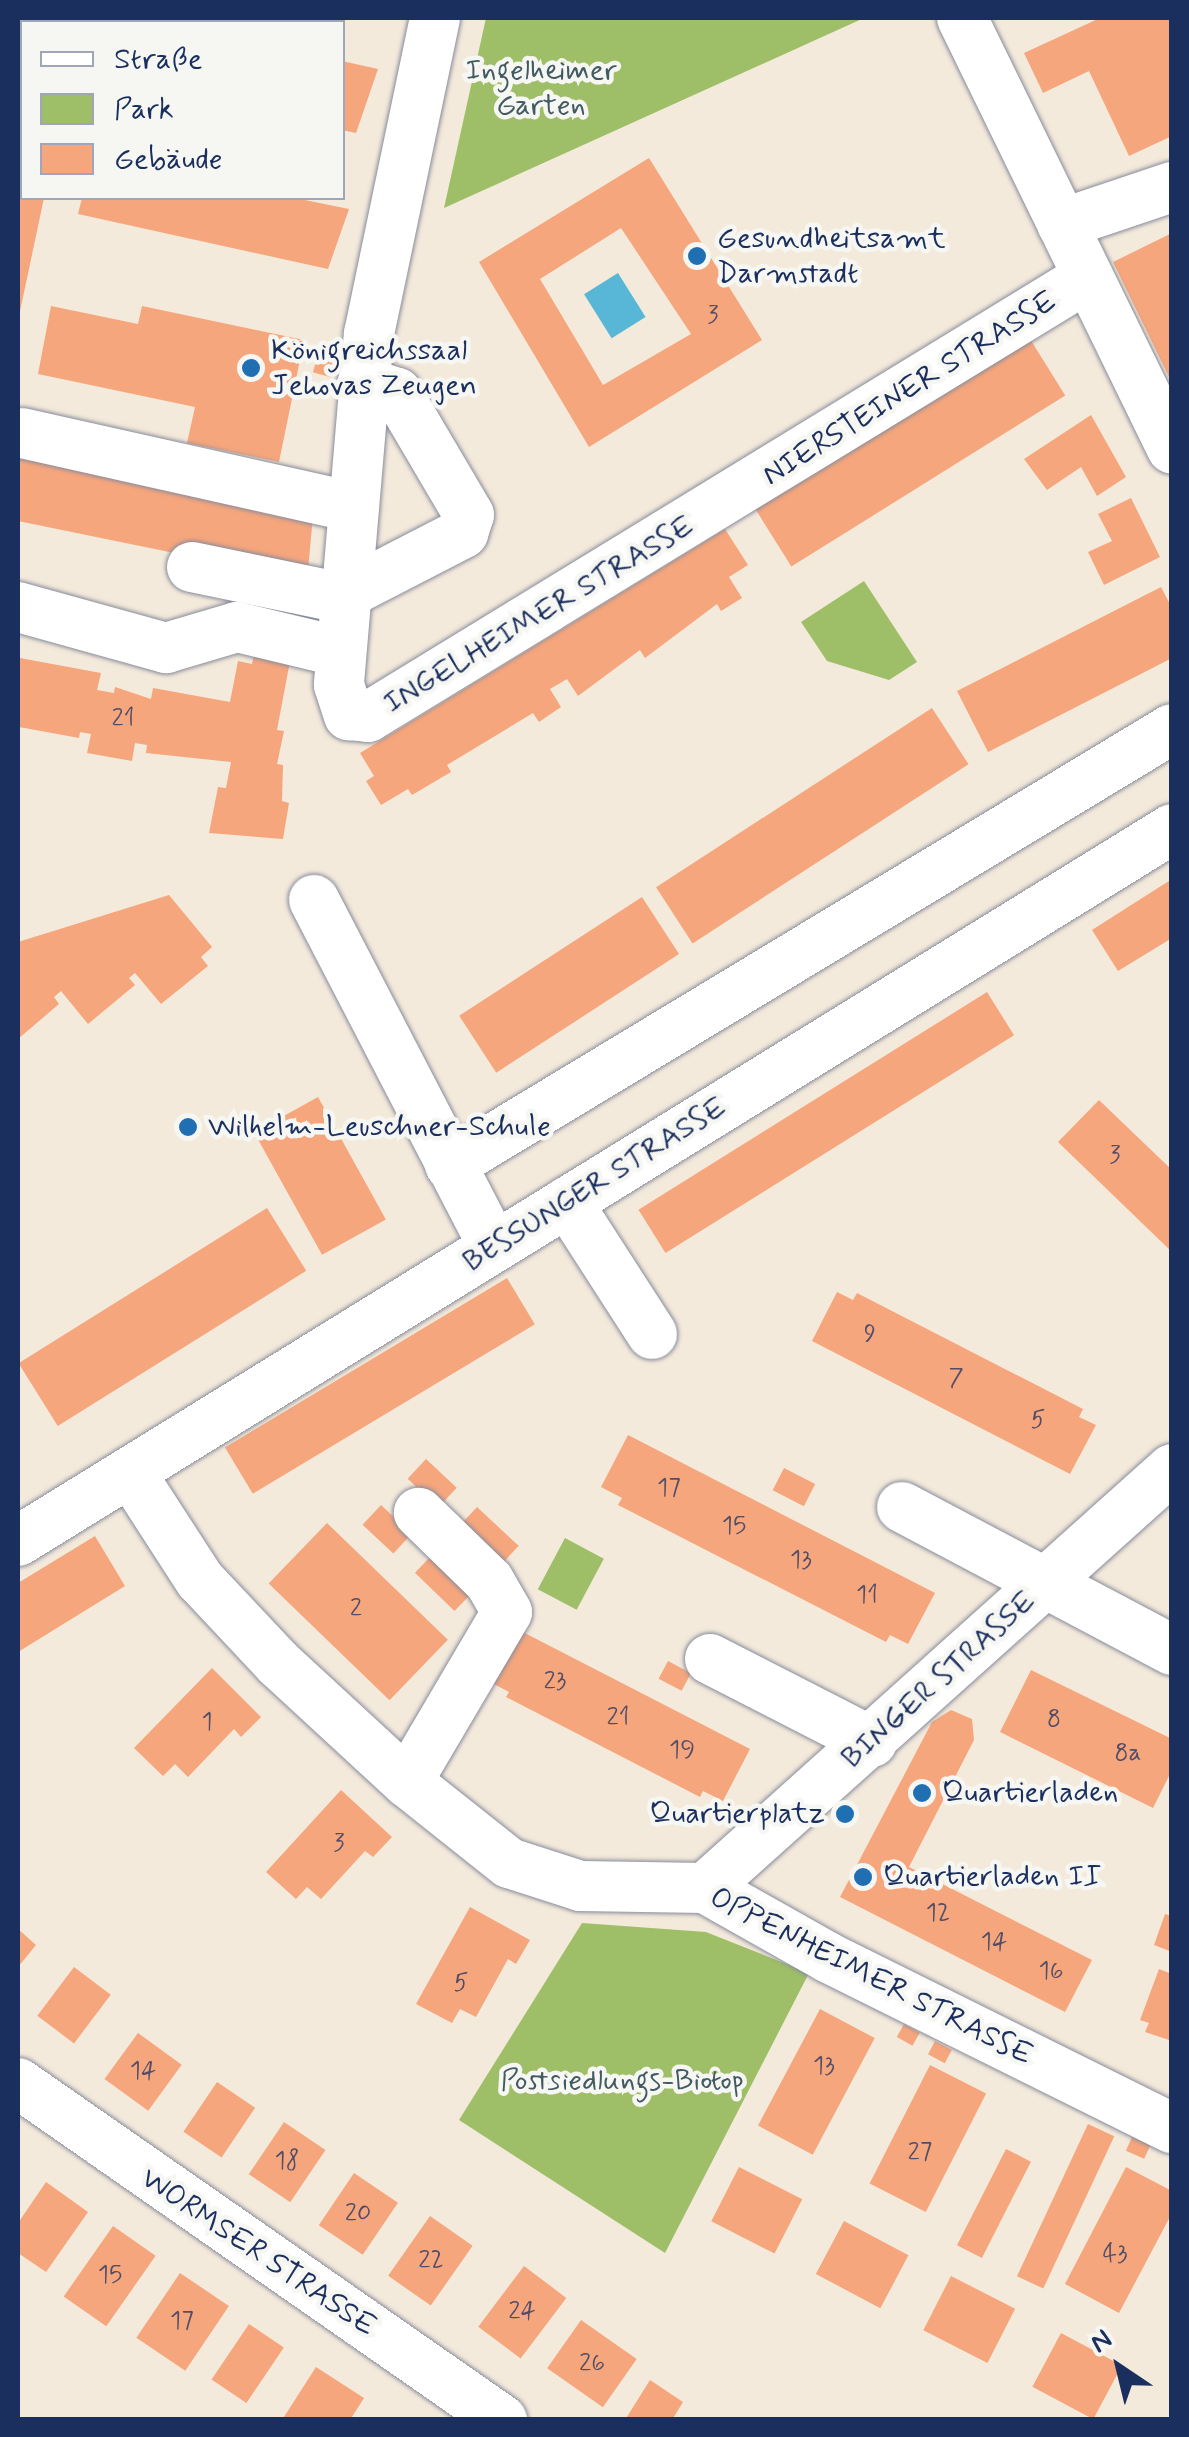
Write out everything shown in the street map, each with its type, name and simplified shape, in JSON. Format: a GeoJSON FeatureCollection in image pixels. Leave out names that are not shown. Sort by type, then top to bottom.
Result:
{"type":"FeatureCollection","features":[{"type":"Feature","properties":{"kind":"street","name":"INGELHEIMER STRASSE"},"geometry":{"type":"LineString","coordinates":[[435,18],[363,382],[339,685],[349,715],[368,717],[731,500]]}},
{"type":"Feature","properties":{"kind":"street","name":"NIERSTEINER STRASSE"},"geometry":{"type":"LineString","coordinates":[[962,18],[1172,449]]}},
{"type":"Feature","properties":{"kind":"street"},"geometry":{"type":"LineString","coordinates":[[1062,224],[1142,192],[1172,188]]}},
{"type":"Feature","properties":{"kind":"street","name":"NIERSTEINER STRASSE"},"geometry":{"type":"LineString","coordinates":[[731,500],[1088,278]]}},
{"type":"Feature","properties":{"kind":"street"},"geometry":{"type":"LineString","coordinates":[[18,607],[166,648],[236,627],[344,617],[463,533],[470,516],[396,393],[363,382]]}},
{"type":"Feature","properties":{"kind":"street"},"geometry":{"type":"LineString","coordinates":[[22,433],[354,507]]}},
{"type":"Feature","properties":{"kind":"street"},"geometry":{"type":"LineString","coordinates":[[198,582],[344,617]]}},
{"type":"Feature","properties":{"kind":"street"},"geometry":{"type":"LineString","coordinates":[[450,1166],[1172,728]]}},
{"type":"Feature","properties":{"kind":"street","name":"BESSUNGER STRASSE"},"geometry":{"type":"LineString","coordinates":[[18,1542],[1172,828]]}},
{"type":"Feature","properties":{"kind":"street"},"geometry":{"type":"LineString","coordinates":[[314,900],[494,1247]]}},
{"type":"Feature","properties":{"kind":"street"},"geometry":{"type":"LineString","coordinates":[[567,1202],[652,1334]]}},
{"type":"Feature","properties":{"kind":"street","name":"BINGER STRASSE"},"geometry":{"type":"LineString","coordinates":[[705,1888],[1172,1469]]}},
{"type":"Feature","properties":{"kind":"street","name":"OPPENHEIMER STRASSE"},"geometry":{"type":"LineString","coordinates":[[130,1472],[200,1580],[407,1782],[509,1863],[580,1886],[705,1888],[829,1958],[1172,2128]]}},
{"type":"Feature","properties":{"kind":"street"},"geometry":{"type":"LineString","coordinates":[[902,1508],[1172,1650]]}},
{"type":"Feature","properties":{"kind":"street"},"geometry":{"type":"LineString","coordinates":[[407,1782],[507,1612],[488,1582],[419,1513]]}},
{"type":"Feature","properties":{"kind":"street"},"geometry":{"type":"LineString","coordinates":[[710,1658],[872,1742]]}},
{"type":"Feature","properties":{"kind":"street","name":"WORMSER STRASSE"},"geometry":{"type":"LineString","coordinates":[[18,2082],[502,2420]]}},
{"type":"Feature","properties":{"kind":"green space","name":"Ingelheimer Garten"},"geometry":{"type":"Polygon","coordinates":[[[486,18],[864,18],[444,208],[486,18]]]}},
{"type":"Feature","properties":{"kind":"green space"},"geometry":{"type":"Polygon","coordinates":[[[864,581],[917,662],[889,680],[827,661],[801,622],[864,581]]]}},
{"type":"Feature","properties":{"kind":"green space"},"geometry":{"type":"Polygon","coordinates":[[[565,1538],[604,1559],[577,1610],[538,1589],[565,1538]]]}},
{"type":"Feature","properties":{"kind":"green space","name":"Postsiedlungs-Biotop"},"geometry":{"type":"Polygon","coordinates":[[[582,1923],[706,1932],[809,1973],[665,2253],[459,2120],[582,1923]]]}},
{"type":"Feature","properties":{"kind":"water"},"geometry":{"type":"Polygon","coordinates":[[[618,273],[646,317],[612,338],[584,294],[618,273]]]}},
{"type":"Feature","properties":{"kind":"building"},"geometry":{"type":"Polygon","coordinates":[[[18,18],[81,18],[20,20],[20,200],[44,200],[19,316],[18,18]]]}},
{"type":"Feature","properties":{"kind":"building"},"geometry":{"type":"Polygon","coordinates":[[[1100,18],[1172,18],[1172,136],[1129,156],[1089,71],[1043,93],[1024,53],[1100,18]]]}},
{"type":"Feature","properties":{"kind":"building"},"geometry":{"type":"Polygon","coordinates":[[[345,62],[378,69],[356,133],[345,131],[345,62]]]}},
{"type":"Feature","properties":{"kind":"building"},"geometry":{"type":"Polygon","coordinates":[[[649,158],[762,340],[589,447],[479,262],[649,158]],[[621,228],[540,279],[603,385],[691,334],[621,228]]]}},
{"type":"Feature","properties":{"kind":"building"},"geometry":{"type":"Polygon","coordinates":[[[82,200],[305,200],[349,209],[328,269],[78,214],[82,200]]]}},
{"type":"Feature","properties":{"kind":"building"},"geometry":{"type":"Polygon","coordinates":[[[1172,233],[1172,383],[1113,262],[1172,233]]]}},
{"type":"Feature","properties":{"kind":"building"},"geometry":{"type":"Polygon","coordinates":[[[51,306],[138,324],[142,306],[304,340],[279,462],[187,443],[195,407],[38,374],[51,306]]]}},
{"type":"Feature","properties":{"kind":"building"},"geometry":{"type":"Polygon","coordinates":[[[1025,331],[1065,395],[791,567],[751,502],[1025,331]]]}},
{"type":"Feature","properties":{"kind":"building"},"geometry":{"type":"Polygon","coordinates":[[[319,351],[337,356],[331,377],[313,372],[319,351]]]}},
{"type":"Feature","properties":{"kind":"building"},"geometry":{"type":"Polygon","coordinates":[[[1091,415],[1126,477],[1097,496],[1081,467],[1047,490],[1024,459],[1091,415]]]}},
{"type":"Feature","properties":{"kind":"building"},"geometry":{"type":"Polygon","coordinates":[[[18,445],[313,516],[308,570],[277,574],[18,521],[18,445]]]}},
{"type":"Feature","properties":{"kind":"building"},"geometry":{"type":"Polygon","coordinates":[[[1131,498],[1160,557],[1104,585],[1088,552],[1112,541],[1098,514],[1131,498]]]}},
{"type":"Feature","properties":{"kind":"building"},"geometry":{"type":"Polygon","coordinates":[[[725,529],[748,565],[729,577],[742,598],[721,611],[717,604],[645,658],[640,650],[578,696],[567,679],[550,689],[561,707],[539,722],[533,713],[447,765],[451,772],[412,795],[408,789],[381,805],[366,781],[374,776],[360,753],[725,529]]]}},
{"type":"Feature","properties":{"kind":"building"},"geometry":{"type":"Polygon","coordinates":[[[1161,587],[1172,608],[1172,658],[988,752],[957,691],[1161,587]]]}},
{"type":"Feature","properties":{"kind":"building"},"geometry":{"type":"Polygon","coordinates":[[[255,650],[291,656],[277,730],[284,731],[277,764],[283,765],[282,801],[289,803],[283,839],[209,833],[218,787],[226,788],[231,762],[146,753],[147,745],[135,743],[132,761],[87,753],[91,734],[80,732],[79,738],[19,727],[20,658],[101,673],[97,690],[114,693],[115,687],[151,699],[153,688],[230,702],[238,661],[252,664],[255,650]]]}},
{"type":"Feature","properties":{"kind":"building"},"geometry":{"type":"Polygon","coordinates":[[[932,708],[968,764],[693,943],[656,887],[932,708]]]}},
{"type":"Feature","properties":{"kind":"building"},"geometry":{"type":"Polygon","coordinates":[[[1172,879],[1172,938],[1118,971],[1092,930],[1172,879]]]}},
{"type":"Feature","properties":{"kind":"building"},"geometry":{"type":"Polygon","coordinates":[[[169,895],[212,947],[201,957],[208,966],[161,1004],[135,973],[129,978],[135,985],[88,1024],[61,991],[54,997],[59,1004],[18,1039],[18,942],[169,895]]]}},
{"type":"Feature","properties":{"kind":"building"},"geometry":{"type":"Polygon","coordinates":[[[642,897],[679,954],[496,1073],[459,1016],[642,897]]]}},
{"type":"Feature","properties":{"kind":"building"},"geometry":{"type":"Polygon","coordinates":[[[987,992],[1014,1035],[665,1253],[638,1210],[987,992]]]}},
{"type":"Feature","properties":{"kind":"building"},"geometry":{"type":"Polygon","coordinates":[[[318,1097],[386,1219],[322,1255],[254,1132],[318,1097]]]}},
{"type":"Feature","properties":{"kind":"building"},"geometry":{"type":"Polygon","coordinates":[[[1099,1100],[1172,1170],[1172,1252],[1058,1142],[1099,1100]]]}},
{"type":"Feature","properties":{"kind":"building"},"geometry":{"type":"Polygon","coordinates":[[[267,1208],[306,1271],[58,1426],[19,1363],[267,1208]]]}},
{"type":"Feature","properties":{"kind":"building"},"geometry":{"type":"Polygon","coordinates":[[[507,1278],[535,1324],[253,1494],[225,1447],[507,1278]]]}},
{"type":"Feature","properties":{"kind":"building"},"geometry":{"type":"Polygon","coordinates":[[[837,1292],[853,1300],[857,1293],[1083,1409],[1079,1417],[1096,1425],[1070,1474],[812,1341],[837,1292]]]}},
{"type":"Feature","properties":{"kind":"building"},"geometry":{"type":"Polygon","coordinates":[[[628,1435],[935,1593],[908,1644],[890,1635],[886,1642],[618,1505],[622,1498],[601,1487],[628,1435]]]}},
{"type":"Feature","properties":{"kind":"building"},"geometry":{"type":"Polygon","coordinates":[[[426,1459],[457,1488],[438,1507],[408,1479],[426,1459]]]}},
{"type":"Feature","properties":{"kind":"building"},"geometry":{"type":"Polygon","coordinates":[[[784,1468],[815,1484],[804,1506],[773,1490],[784,1468]]]}},
{"type":"Feature","properties":{"kind":"building"},"geometry":{"type":"Polygon","coordinates":[[[381,1505],[412,1534],[393,1553],[363,1525],[381,1505]]]}},
{"type":"Feature","properties":{"kind":"building"},"geometry":{"type":"Polygon","coordinates":[[[477,1507],[519,1546],[500,1566],[459,1527],[477,1507]]]}},
{"type":"Feature","properties":{"kind":"building"},"geometry":{"type":"Polygon","coordinates":[[[327,1523],[448,1640],[389,1700],[269,1583],[327,1523]]]}},
{"type":"Feature","properties":{"kind":"building"},"geometry":{"type":"Polygon","coordinates":[[[95,1536],[125,1586],[18,1652],[18,1583],[95,1536]]]}},
{"type":"Feature","properties":{"kind":"building"},"geometry":{"type":"Polygon","coordinates":[[[433,1554],[473,1592],[455,1611],[415,1573],[433,1554]]]}},
{"type":"Feature","properties":{"kind":"building"},"geometry":{"type":"Polygon","coordinates":[[[517,1629],[750,1749],[723,1801],[703,1791],[700,1797],[506,1697],[509,1692],[490,1682],[517,1629]]]}},
{"type":"Feature","properties":{"kind":"building"},"geometry":{"type":"Polygon","coordinates":[[[668,1661],[691,1673],[682,1691],[659,1679],[668,1661]]]}},
{"type":"Feature","properties":{"kind":"building"},"geometry":{"type":"Polygon","coordinates":[[[212,1668],[261,1717],[241,1737],[234,1729],[188,1777],[175,1764],[163,1776],[134,1748],[212,1668]]]}},
{"type":"Feature","properties":{"kind":"building"},"geometry":{"type":"Polygon","coordinates":[[[1031,1670],[1172,1739],[1172,1770],[1153,1808],[1000,1732],[1031,1670]]]}},
{"type":"Feature","properties":{"kind":"building"},"geometry":{"type":"Polygon","coordinates":[[[951,1710],[972,1719],[974,1740],[909,1867],[1092,1960],[1065,2012],[840,1897],[932,1722],[951,1710]]]}},
{"type":"Feature","properties":{"kind":"building"},"geometry":{"type":"Polygon","coordinates":[[[341,1790],[392,1837],[373,1857],[365,1851],[321,1899],[307,1887],[296,1899],[266,1872],[341,1790]]]}},
{"type":"Feature","properties":{"kind":"building"},"geometry":{"type":"Polygon","coordinates":[[[470,1907],[530,1940],[516,1964],[508,1959],[476,2017],[460,2009],[452,2023],[416,2004],[470,1907]]]}},
{"type":"Feature","properties":{"kind":"building"},"geometry":{"type":"Polygon","coordinates":[[[1165,1914],[1172,1916],[1172,1952],[1154,1945],[1165,1914]]]}},
{"type":"Feature","properties":{"kind":"building"},"geometry":{"type":"Polygon","coordinates":[[[18,1929],[36,1945],[18,1967],[18,1929]]]}},
{"type":"Feature","properties":{"kind":"building"},"geometry":{"type":"Polygon","coordinates":[[[74,1967],[111,1995],[74,2043],[37,2016],[74,1967]]]}},
{"type":"Feature","properties":{"kind":"building"},"geometry":{"type":"Polygon","coordinates":[[[1159,1969],[1172,1974],[1172,2041],[1145,2032],[1149,2023],[1140,2020],[1159,1969]]]}},
{"type":"Feature","properties":{"kind":"building"},"geometry":{"type":"Polygon","coordinates":[[[820,2009],[875,2038],[813,2155],[758,2126],[820,2009]]]}},
{"type":"Feature","properties":{"kind":"building"},"geometry":{"type":"Polygon","coordinates":[[[904,2024],[920,2033],[912,2046],[897,2037],[904,2024]]]}},
{"type":"Feature","properties":{"kind":"building"},"geometry":{"type":"Polygon","coordinates":[[[138,2033],[182,2065],[148,2111],[104,2079],[138,2033]]]}},
{"type":"Feature","properties":{"kind":"building"},"geometry":{"type":"Polygon","coordinates":[[[935,2041],[952,2050],[945,2063],[928,2054],[935,2041]]]}},
{"type":"Feature","properties":{"kind":"building"},"geometry":{"type":"Polygon","coordinates":[[[930,2065],[986,2094],[926,2212],[870,2184],[930,2065]]]}},
{"type":"Feature","properties":{"kind":"building"},"geometry":{"type":"Polygon","coordinates":[[[217,2082],[255,2108],[222,2157],[183,2132],[217,2082]]]}},
{"type":"Feature","properties":{"kind":"building"},"geometry":{"type":"Polygon","coordinates":[[[284,2122],[325,2150],[290,2202],[249,2174],[284,2122]]]}},
{"type":"Feature","properties":{"kind":"building"},"geometry":{"type":"Polygon","coordinates":[[[1088,2124],[1114,2136],[1043,2289],[1017,2276],[1088,2124]]]}},
{"type":"Feature","properties":{"kind":"building"},"geometry":{"type":"Polygon","coordinates":[[[1132,2137],[1150,2145],[1144,2159],[1126,2151],[1132,2137]]]}},
{"type":"Feature","properties":{"kind":"building"},"geometry":{"type":"Polygon","coordinates":[[[1006,2149],[1031,2162],[982,2258],[957,2245],[1006,2149]]]}},
{"type":"Feature","properties":{"kind":"building"},"geometry":{"type":"Polygon","coordinates":[[[739,2167],[802,2199],[775,2254],[711,2221],[739,2167]]]}},
{"type":"Feature","properties":{"kind":"building"},"geometry":{"type":"Polygon","coordinates":[[[1126,2167],[1172,2191],[1172,2213],[1119,2313],[1065,2284],[1126,2167]]]}},
{"type":"Feature","properties":{"kind":"building"},"geometry":{"type":"Polygon","coordinates":[[[354,2173],[398,2203],[363,2255],[319,2225],[354,2173]]]}},
{"type":"Feature","properties":{"kind":"building"},"geometry":{"type":"Polygon","coordinates":[[[46,2182],[88,2212],[46,2272],[18,2253],[18,2223],[46,2182]]]}},
{"type":"Feature","properties":{"kind":"building"},"geometry":{"type":"Polygon","coordinates":[[[430,2216],[473,2246],[431,2306],[388,2276],[430,2216]]]}},
{"type":"Feature","properties":{"kind":"building"},"geometry":{"type":"Polygon","coordinates":[[[844,2221],[908,2255],[880,2308],[816,2274],[844,2221]]]}},
{"type":"Feature","properties":{"kind":"building"},"geometry":{"type":"Polygon","coordinates":[[[113,2226],[156,2256],[106,2326],[64,2296],[113,2226]]]}},
{"type":"Feature","properties":{"kind":"building"},"geometry":{"type":"Polygon","coordinates":[[[524,2266],[566,2298],[521,2359],[478,2327],[524,2266]]]}},
{"type":"Feature","properties":{"kind":"building"},"geometry":{"type":"Polygon","coordinates":[[[180,2273],[229,2306],[185,2371],[136,2338],[180,2273]]]}},
{"type":"Feature","properties":{"kind":"building"},"geometry":{"type":"Polygon","coordinates":[[[951,2276],[1015,2309],[987,2363],[923,2330],[951,2276]]]}},
{"type":"Feature","properties":{"kind":"building"},"geometry":{"type":"Polygon","coordinates":[[[581,2320],[637,2359],[603,2407],[547,2368],[581,2320]]]}},
{"type":"Feature","properties":{"kind":"building"},"geometry":{"type":"Polygon","coordinates":[[[249,2324],[284,2347],[246,2403],[212,2380],[249,2324]]]}},
{"type":"Feature","properties":{"kind":"building"},"geometry":{"type":"Polygon","coordinates":[[[1061,2333],[1122,2365],[1093,2419],[1032,2387],[1061,2333]]]}},
{"type":"Feature","properties":{"kind":"building"},"geometry":{"type":"Polygon","coordinates":[[[316,2367],[364,2398],[350,2420],[282,2420],[316,2367]]]}},
{"type":"Feature","properties":{"kind":"building"},"geometry":{"type":"Polygon","coordinates":[[[650,2380],[683,2402],[672,2420],[625,2420],[650,2380]]]}},
{"type":"Feature","properties":{"kind":"place","name":"Gesundheitsamt Darmstadt"},"geometry":{"type":"Point","coordinates":[697,256]}},
{"type":"Feature","properties":{"kind":"place","name":"Königreichssaal Jehovas Zeugen"},"geometry":{"type":"Point","coordinates":[251,368]}},
{"type":"Feature","properties":{"kind":"place","name":"Wilhelm-Leuschner-Schule"},"geometry":{"type":"Point","coordinates":[188,1127]}},
{"type":"Feature","properties":{"kind":"place","name":"Quartierladen"},"geometry":{"type":"Point","coordinates":[922,1793]}},
{"type":"Feature","properties":{"kind":"place","name":"Quartierplatz"},"geometry":{"type":"Point","coordinates":[845,1814]}},
{"type":"Feature","properties":{"kind":"place","name":"Quartierladen II"},"geometry":{"type":"Point","coordinates":[863,1877]}}]}
